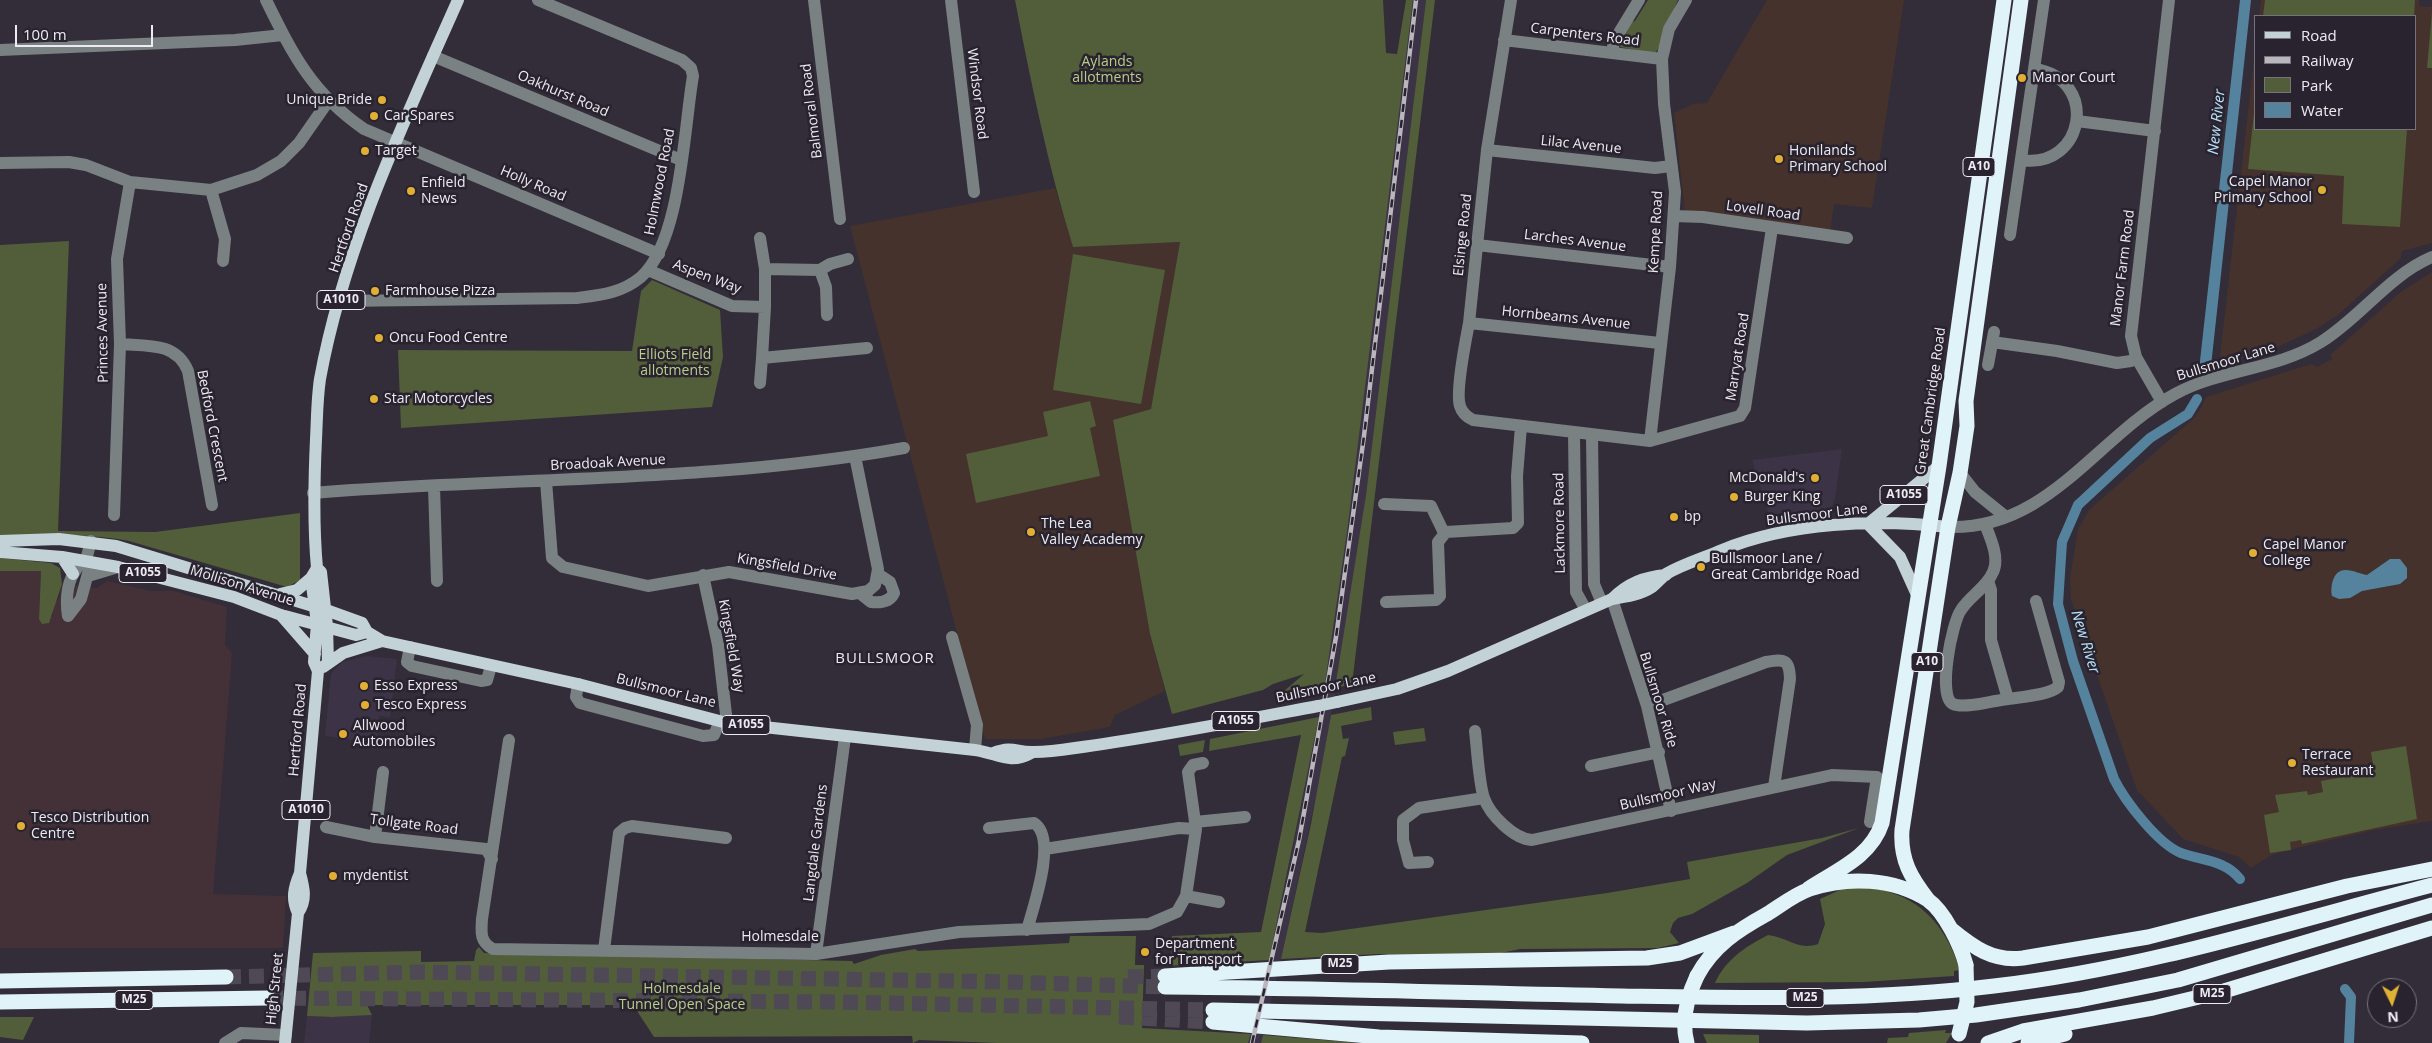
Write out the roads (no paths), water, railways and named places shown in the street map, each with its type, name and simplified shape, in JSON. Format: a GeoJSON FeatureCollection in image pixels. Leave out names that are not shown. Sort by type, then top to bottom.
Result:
{"type":"FeatureCollection","features":[{"type":"Feature","properties":{"kind":"highway","name":"Great Cambridge Road"},"geometry":{"type":"LineString","coordinates":[[1734,933],[1860,856],[1872,845],[1879,831],[1910,654],[1939,466],[2004,0]]}},
{"type":"Feature","properties":{"kind":"highway","name":"A10"},"geometry":{"type":"LineString","coordinates":[[1928,901],[1907,870],[1901,840],[1948,527],[1960,473],[1967,426],[1966,401],[2021,0]]}},
{"type":"Feature","properties":{"kind":"highway"},"geometry":{"type":"LineString","coordinates":[[1929,525],[1944,505],[1956,428],[1966,401]]}},
{"type":"Feature","properties":{"kind":"highway"},"geometry":{"type":"LineString","coordinates":[[1910,654],[1922,618],[1933,550],[1948,527]]}},
{"type":"Feature","properties":{"kind":"highway"},"geometry":{"type":"LineString","coordinates":[[1808,889],[1838,882],[1869,881],[1890,884],[1928,901],[1951,929],[1971,946],[2005,960],[2148,938],[2316,894],[2432,869]]}},
{"type":"Feature","properties":{"kind":"highway","name":"M25"},"geometry":{"type":"LineString","coordinates":[[1734,933],[1680,953],[1647,958],[1388,962],[1165,982],[1773,998],[1878,996],[1948,991],[2026,983],[2130,964],[2432,885]]}},
{"type":"Feature","properties":{"kind":"highway","name":"M25"},"geometry":{"type":"LineString","coordinates":[[1582,1043],[1379,1037],[1213,1016],[1807,1023],[1919,1020],[1976,1015],[2079,1000],[2178,980],[2432,905]]}},
{"type":"Feature","properties":{"kind":"highway","name":"M25"},"geometry":{"type":"LineString","coordinates":[[1988,1043],[2024,1032],[2153,1008],[2248,985],[2432,928]]}},
{"type":"Feature","properties":{"kind":"highway"},"geometry":{"type":"LineString","coordinates":[[1951,929],[1966,965],[1968,1002],[1957,1039]]}},
{"type":"Feature","properties":{"kind":"highway"},"geometry":{"type":"LineString","coordinates":[[1687,1043],[1684,1023],[1686,1005],[1697,976],[1714,951],[1734,933]]}},
{"type":"Feature","properties":{"kind":"highway","name":"M25"},"geometry":{"type":"LineString","coordinates":[[0,981],[226,977]]}},
{"type":"Feature","properties":{"kind":"highway","name":"M25"},"geometry":{"type":"LineString","coordinates":[[0,1002],[268,998]]}},
{"type":"Feature","properties":{"kind":"highway","name":"M25"},"geometry":{"type":"LineString","coordinates":[[2028,1043],[2108,1024],[2153,1008]]}},
{"type":"Feature","properties":{"kind":"main road","name":"Hertford Road"},"geometry":{"type":"LineString","coordinates":[[295,939],[298,914],[304,905],[304,890],[300,873],[323,667],[320,608],[321,572],[314,573],[313,493],[320,380],[356,248],[395,142],[458,0]]}},
{"type":"Feature","properties":{"kind":"main road","name":"A1055"},"geometry":{"type":"LineString","coordinates":[[1868,524],[1939,466]]}},
{"type":"Feature","properties":{"kind":"main road","name":"Bullsmoor Lane"},"geometry":{"type":"LineString","coordinates":[[320,608],[362,623],[367,632],[382,641],[578,684],[724,722],[993,753],[1013,749],[1032,753],[1128,740],[1318,706],[1423,681],[1607,601],[1630,596],[1651,587],[1666,574],[1731,547],[1765,536],[1805,529],[1868,524],[1948,527]]}},
{"type":"Feature","properties":{"kind":"main road"},"geometry":{"type":"LineString","coordinates":[[1868,524],[1900,557],[1918,596]]}},
{"type":"Feature","properties":{"kind":"main road","name":"Mollison Avenue"},"geometry":{"type":"LineString","coordinates":[[0,542],[59,539],[91,541],[116,546],[280,594],[320,608]]}},
{"type":"Feature","properties":{"kind":"main road","name":"Mollison Avenue"},"geometry":{"type":"LineString","coordinates":[[0,552],[86,560],[118,567],[234,597],[281,615],[322,624]]}},
{"type":"Feature","properties":{"kind":"main road"},"geometry":{"type":"LineString","coordinates":[[62,557],[73,574]]}},
{"type":"Feature","properties":{"kind":"main road"},"geometry":{"type":"LineString","coordinates":[[280,594],[296,590],[314,573]]}},
{"type":"Feature","properties":{"kind":"main road","name":"A1010"},"geometry":{"type":"LineString","coordinates":[[281,615],[314,654]]}},
{"type":"Feature","properties":{"kind":"main road","name":"Hertford Road"},"geometry":{"type":"LineString","coordinates":[[322,624],[314,654],[323,667]]}},
{"type":"Feature","properties":{"kind":"main road","name":"Bullsmoor Lane"},"geometry":{"type":"LineString","coordinates":[[322,624],[356,635],[367,632]]}},
{"type":"Feature","properties":{"kind":"main road"},"geometry":{"type":"LineString","coordinates":[[323,667],[343,653],[382,641]]}},
{"type":"Feature","properties":{"kind":"main road","name":"High Street"},"geometry":{"type":"LineString","coordinates":[[285,1039],[295,939]]}},
{"type":"Feature","properties":{"kind":"street","name":"Holly Road"},"geometry":{"type":"LineString","coordinates":[[266,0],[307,76],[343,114],[364,128],[659,254]]}},
{"type":"Feature","properties":{"kind":"street","name":"Holmwood Road"},"geometry":{"type":"LineString","coordinates":[[340,301],[585,297],[609,294],[626,287],[648,270],[659,254],[667,233],[681,160],[693,76],[691,68],[682,60],[538,0]]}},
{"type":"Feature","properties":{"kind":"street","name":"Balmoral Road"},"geometry":{"type":"LineString","coordinates":[[814,0],[840,219]]}},
{"type":"Feature","properties":{"kind":"street","name":"Windsor Road"},"geometry":{"type":"LineString","coordinates":[[951,0],[974,192]]}},
{"type":"Feature","properties":{"kind":"street","name":"Elsinge Road"},"geometry":{"type":"LineString","coordinates":[[1510,0],[1487,150],[1470,323],[1464,350],[1459,405],[1465,415],[1473,420],[1521,426]]}},
{"type":"Feature","properties":{"kind":"street"},"geometry":{"type":"LineString","coordinates":[[1612,53],[1614,41],[1639,0]]}},
{"type":"Feature","properties":{"kind":"street","name":"Kempe Road"},"geometry":{"type":"LineString","coordinates":[[1650,441],[1670,267],[1675,192],[1664,104],[1662,59],[1668,29],[1686,0]]}},
{"type":"Feature","properties":{"kind":"street"},"geometry":{"type":"LineString","coordinates":[[2010,235],[2044,0]]}},
{"type":"Feature","properties":{"kind":"street"},"geometry":{"type":"LineString","coordinates":[[2077,121],[2155,131],[2169,0]]}},
{"type":"Feature","properties":{"kind":"street"},"geometry":{"type":"LineString","coordinates":[[0,50],[235,40],[283,34]]}},
{"type":"Feature","properties":{"kind":"street","name":"Carpenters Road"},"geometry":{"type":"LineString","coordinates":[[1504,40],[1662,59]]}},
{"type":"Feature","properties":{"kind":"street","name":"Oakhurst Road"},"geometry":{"type":"LineString","coordinates":[[433,56],[681,160]]}},
{"type":"Feature","properties":{"kind":"street"},"geometry":{"type":"LineString","coordinates":[[2021,160],[2040,160],[2054,155],[2065,146],[2072,136],[2077,121],[2076,103],[2064,83],[2052,74],[2034,69]]}},
{"type":"Feature","properties":{"kind":"street"},"geometry":{"type":"LineString","coordinates":[[0,163],[69,162],[86,165],[130,182],[211,190],[256,175],[281,161],[299,143],[328,100]]}},
{"type":"Feature","properties":{"kind":"street","name":"Manor Farm Road"},"geometry":{"type":"LineString","coordinates":[[2155,131],[2131,336],[2136,357],[2162,402]]}},
{"type":"Feature","properties":{"kind":"street","name":"Lilac Avenue"},"geometry":{"type":"LineString","coordinates":[[1487,150],[1655,168],[1671,166]]}},
{"type":"Feature","properties":{"kind":"street","name":"Princes Avenue"},"geometry":{"type":"LineString","coordinates":[[114,515],[120,344],[117,259],[130,182]]}},
{"type":"Feature","properties":{"kind":"street"},"geometry":{"type":"LineString","coordinates":[[211,190],[224,239],[223,261]]}},
{"type":"Feature","properties":{"kind":"street","name":"Lovell Road"},"geometry":{"type":"LineString","coordinates":[[1674,216],[1702,217],[1847,238]]}},
{"type":"Feature","properties":{"kind":"street","name":"Marryat Road"},"geometry":{"type":"LineString","coordinates":[[1521,426],[1592,436],[1650,441],[1740,416],[1745,408],[1772,228]]}},
{"type":"Feature","properties":{"kind":"street"},"geometry":{"type":"LineString","coordinates":[[760,238],[765,269],[765,307],[760,383]]}},
{"type":"Feature","properties":{"kind":"street","name":"Larches Avenue"},"geometry":{"type":"LineString","coordinates":[[1477,245],[1670,267]]}},
{"type":"Feature","properties":{"kind":"street","name":"Bullsmoor Lane"},"geometry":{"type":"LineString","coordinates":[[1948,527],[1970,528],[2025,509],[2050,494],[2078,472],[2127,428],[2162,402],[2175,394],[2210,381],[2290,358],[2320,342],[2393,280],[2432,257]]}},
{"type":"Feature","properties":{"kind":"street"},"geometry":{"type":"LineString","coordinates":[[765,269],[820,270],[830,264],[848,259]]}},
{"type":"Feature","properties":{"kind":"street","name":"Aspen Way"},"geometry":{"type":"LineString","coordinates":[[648,270],[732,306],[765,307]]}},
{"type":"Feature","properties":{"kind":"street"},"geometry":{"type":"LineString","coordinates":[[820,270],[826,287],[827,315]]}},
{"type":"Feature","properties":{"kind":"street","name":"Hornbeams Avenue"},"geometry":{"type":"LineString","coordinates":[[1470,323],[1660,343]]}},
{"type":"Feature","properties":{"kind":"street"},"geometry":{"type":"LineString","coordinates":[[1988,365],[1993,337],[2117,363],[2131,361],[2136,357]]}},
{"type":"Feature","properties":{"kind":"street","name":"Bedford Crescent"},"geometry":{"type":"LineString","coordinates":[[120,344],[160,347],[183,358],[188,371],[212,505]]}},
{"type":"Feature","properties":{"kind":"street"},"geometry":{"type":"LineString","coordinates":[[762,358],[867,348]]}},
{"type":"Feature","properties":{"kind":"street"},"geometry":{"type":"LineString","coordinates":[[1444,533],[1513,528],[1518,523],[1517,476],[1521,426]]}},
{"type":"Feature","properties":{"kind":"street","name":"Lackmore Road"},"geometry":{"type":"LineString","coordinates":[[1574,433],[1576,592],[1586,610]]}},
{"type":"Feature","properties":{"kind":"street"},"geometry":{"type":"LineString","coordinates":[[1592,436],[1594,584],[1607,601]]}},
{"type":"Feature","properties":{"kind":"street","name":"Broadoak Avenue"},"geometry":{"type":"LineString","coordinates":[[313,493],[704,473],[855,456],[904,448]]}},
{"type":"Feature","properties":{"kind":"street"},"geometry":{"type":"LineString","coordinates":[[855,456],[878,574],[875,585],[861,594]]}},
{"type":"Feature","properties":{"kind":"street"},"geometry":{"type":"LineString","coordinates":[[1960,473],[1975,492],[2006,517]]}},
{"type":"Feature","properties":{"kind":"street","name":"Kingsfield Drive"},"geometry":{"type":"LineString","coordinates":[[546,481],[552,558],[557,564],[603,578],[648,586],[729,572],[861,594],[871,602],[884,602],[891,598],[894,593],[890,582],[878,574]]}},
{"type":"Feature","properties":{"kind":"street"},"geometry":{"type":"LineString","coordinates":[[434,486],[437,581]]}},
{"type":"Feature","properties":{"kind":"street"},"geometry":{"type":"LineString","coordinates":[[1384,504],[1431,506],[1444,533]]}},
{"type":"Feature","properties":{"kind":"street"},"geometry":{"type":"LineString","coordinates":[[1985,524],[1992,546],[1995,567],[1988,581],[1965,604],[1956,619],[1948,662],[1946,694],[1948,700],[1956,705],[2008,698],[2050,691],[2059,685],[2036,601]]}},
{"type":"Feature","properties":{"kind":"street"},"geometry":{"type":"LineString","coordinates":[[1386,602],[1436,600],[1440,596],[1438,542],[1444,533]]}},
{"type":"Feature","properties":{"kind":"street"},"geometry":{"type":"LineString","coordinates":[[86,560],[79,563],[73,574],[66,602],[68,616],[81,599],[90,566],[86,560],[91,541]]}},
{"type":"Feature","properties":{"kind":"street"},"geometry":{"type":"LineString","coordinates":[[88,576],[118,567]]}},
{"type":"Feature","properties":{"kind":"street","name":"Kingsfield Way"},"geometry":{"type":"LineString","coordinates":[[703,575],[718,645],[724,722]]}},
{"type":"Feature","properties":{"kind":"street"},"geometry":{"type":"LineString","coordinates":[[1988,581],[1991,590],[1991,640],[2008,698]]}},
{"type":"Feature","properties":{"kind":"street","name":"Bullsmoor Ride"},"geometry":{"type":"LineString","coordinates":[[1607,601],[1647,706],[1671,811]]}},
{"type":"Feature","properties":{"kind":"street"},"geometry":{"type":"LineString","coordinates":[[952,637],[977,724],[975,750]]}},
{"type":"Feature","properties":{"kind":"street"},"geometry":{"type":"LineString","coordinates":[[410,647],[407,662],[412,666],[481,681],[487,680],[491,666]]}},
{"type":"Feature","properties":{"kind":"street"},"geometry":{"type":"LineString","coordinates":[[1647,706],[1766,662],[1779,660],[1786,662],[1790,667],[1790,679],[1774,787]]}},
{"type":"Feature","properties":{"kind":"street"},"geometry":{"type":"LineString","coordinates":[[578,684],[576,697],[580,703],[703,736],[714,735],[724,722]]}},
{"type":"Feature","properties":{"kind":"street","name":"Bullsmoor Way"},"geometry":{"type":"LineString","coordinates":[[1475,731],[1484,798],[1507,829],[1523,839],[1532,840],[1832,775],[1877,777],[1870,822]]}},
{"type":"Feature","properties":{"kind":"street","name":"Langdale Gardens"},"geometry":{"type":"LineString","coordinates":[[816,954],[845,737]]}},
{"type":"Feature","properties":{"kind":"street","name":"Holmesdale"},"geometry":{"type":"LineString","coordinates":[[508,740],[482,919],[481,937],[486,945],[494,949],[816,954],[959,932],[1149,924],[1178,912],[1186,896],[1196,826],[1188,772],[1193,765],[1203,763]]}},
{"type":"Feature","properties":{"kind":"street"},"geometry":{"type":"LineString","coordinates":[[1591,766],[1659,752]]}},
{"type":"Feature","properties":{"kind":"street"},"geometry":{"type":"LineString","coordinates":[[376,836],[383,772]]}},
{"type":"Feature","properties":{"kind":"street"},"geometry":{"type":"LineString","coordinates":[[1428,862],[1409,863],[1403,840],[1403,820],[1419,808],[1484,798]]}},
{"type":"Feature","properties":{"kind":"street"},"geometry":{"type":"LineString","coordinates":[[1045,849],[1245,817]]}},
{"type":"Feature","properties":{"kind":"street"},"geometry":{"type":"LineString","coordinates":[[989,828],[1034,823],[1041,829],[1045,849],[1038,894],[1026,930]]}},
{"type":"Feature","properties":{"kind":"street"},"geometry":{"type":"LineString","coordinates":[[604,950],[619,833],[625,828],[632,826],[726,838]]}},
{"type":"Feature","properties":{"kind":"street","name":"Tollgate Road"},"geometry":{"type":"LineString","coordinates":[[326,827],[376,836],[486,849],[492,859]]}},
{"type":"Feature","properties":{"kind":"street"},"geometry":{"type":"LineString","coordinates":[[1186,896],[1219,902]]}},
{"type":"Feature","properties":{"kind":"street"},"geometry":{"type":"LineString","coordinates":[[225,1043],[241,1033],[285,1039]]}},
{"type":"Feature","properties":{"kind":"water"},"geometry":{"type":"Polygon","coordinates":[[[2240,0],[2251,0],[2211,366],[2199,370],[2240,0]]]}},
{"type":"Feature","properties":{"kind":"water"},"geometry":{"type":"Polygon","coordinates":[[[2390,559],[2400,559],[2407,568],[2407,578],[2400,584],[2362,591],[2350,598],[2339,599],[2332,596],[2333,579],[2338,572],[2349,570],[2367,575],[2390,559]]]}},
{"type":"Feature","properties":{"kind":"waterway","name":"New River"},"geometry":{"type":"LineString","coordinates":[[2197,399],[2188,414],[2150,438],[2078,505],[2062,542],[2058,604],[2073,661],[2114,779],[2126,799],[2162,841],[2181,853],[2228,868],[2240,879]]}},
{"type":"Feature","properties":{"kind":"waterway","name":"New River"},"geometry":{"type":"LineString","coordinates":[[2345,989],[2351,997],[2349,1043]]}},
{"type":"Feature","properties":{"kind":"tunnel"},"geometry":{"type":"LineString","coordinates":[[226,977],[421,972],[1009,982],[1165,987]]}},
{"type":"Feature","properties":{"kind":"tunnel"},"geometry":{"type":"LineString","coordinates":[[1128,977],[1165,976]]}},
{"type":"Feature","properties":{"kind":"tunnel"},"geometry":{"type":"LineString","coordinates":[[268,998],[838,1002],[1213,1010]]}},
{"type":"Feature","properties":{"kind":"tunnel"},"geometry":{"type":"LineString","coordinates":[[1119,1017],[1213,1022]]}},
{"type":"Feature","properties":{"kind":"railway"},"geometry":{"type":"LineString","coordinates":[[1252,1043],[1299,840],[1336,637],[1364,436],[1416,0]]}},
{"type":"Feature","properties":{"kind":"place","name":"Manor Court"},"geometry":{"type":"Point","coordinates":[2022,78]}},
{"type":"Feature","properties":{"kind":"place","name":"Unique Bride"},"geometry":{"type":"Point","coordinates":[382,100]}},
{"type":"Feature","properties":{"kind":"place","name":"Car Spares"},"geometry":{"type":"Point","coordinates":[374,116]}},
{"type":"Feature","properties":{"kind":"place","name":"Target"},"geometry":{"type":"Point","coordinates":[365,151]}},
{"type":"Feature","properties":{"kind":"place","name":"Honilands Primary School"},"geometry":{"type":"Point","coordinates":[1779,159]}},
{"type":"Feature","properties":{"kind":"place","name":"Capel Manor Primary School"},"geometry":{"type":"Point","coordinates":[2322,190]}},
{"type":"Feature","properties":{"kind":"place","name":"Enfield News"},"geometry":{"type":"Point","coordinates":[411,191]}},
{"type":"Feature","properties":{"kind":"place","name":"Farmhouse Pizza"},"geometry":{"type":"Point","coordinates":[375,291]}},
{"type":"Feature","properties":{"kind":"place","name":"Oncu Food Centre"},"geometry":{"type":"Point","coordinates":[379,338]}},
{"type":"Feature","properties":{"kind":"place","name":"Star Motorcycles"},"geometry":{"type":"Point","coordinates":[374,399]}},
{"type":"Feature","properties":{"kind":"place","name":"McDonald's"},"geometry":{"type":"Point","coordinates":[1815,478]}},
{"type":"Feature","properties":{"kind":"place","name":"Burger King"},"geometry":{"type":"Point","coordinates":[1734,497]}},
{"type":"Feature","properties":{"kind":"place","name":"bp"},"geometry":{"type":"Point","coordinates":[1674,517]}},
{"type":"Feature","properties":{"kind":"place","name":"The Lea Valley Academy"},"geometry":{"type":"Point","coordinates":[1031,532]}},
{"type":"Feature","properties":{"kind":"place","name":"Capel Manor College"},"geometry":{"type":"Point","coordinates":[2253,553]}},
{"type":"Feature","properties":{"kind":"place","name":"Bullsmoor Lane / Great Cambridge Road"},"geometry":{"type":"Point","coordinates":[1701,567]}},
{"type":"Feature","properties":{"kind":"place","name":"Esso Express"},"geometry":{"type":"Point","coordinates":[364,686]}},
{"type":"Feature","properties":{"kind":"place","name":"Tesco Express"},"geometry":{"type":"Point","coordinates":[365,705]}},
{"type":"Feature","properties":{"kind":"place","name":"Allwood Automobiles"},"geometry":{"type":"Point","coordinates":[343,734]}},
{"type":"Feature","properties":{"kind":"place","name":"Terrace Restaurant"},"geometry":{"type":"Point","coordinates":[2292,763]}},
{"type":"Feature","properties":{"kind":"place","name":"Tesco Distribution Centre"},"geometry":{"type":"Point","coordinates":[21,826]}},
{"type":"Feature","properties":{"kind":"place","name":"mydentist"},"geometry":{"type":"Point","coordinates":[333,876]}},
{"type":"Feature","properties":{"kind":"place","name":"Department for Transport"},"geometry":{"type":"Point","coordinates":[1145,952]}},
{"type":"Feature","properties":{"kind":"district","name":"BULLSMOOR"},"geometry":{"type":"Point","coordinates":[885,659]}},
{"type":"Feature","properties":{"kind":"park label","name":"Aylands allotments"},"geometry":{"type":"Point","coordinates":[1107,70]}},
{"type":"Feature","properties":{"kind":"park label","name":"Elliots Field allotments"},"geometry":{"type":"Point","coordinates":[675,364]}},
{"type":"Feature","properties":{"kind":"park label","name":"Holmesdale Tunnel Open Space"},"geometry":{"type":"Point","coordinates":[682,998]}}]}
